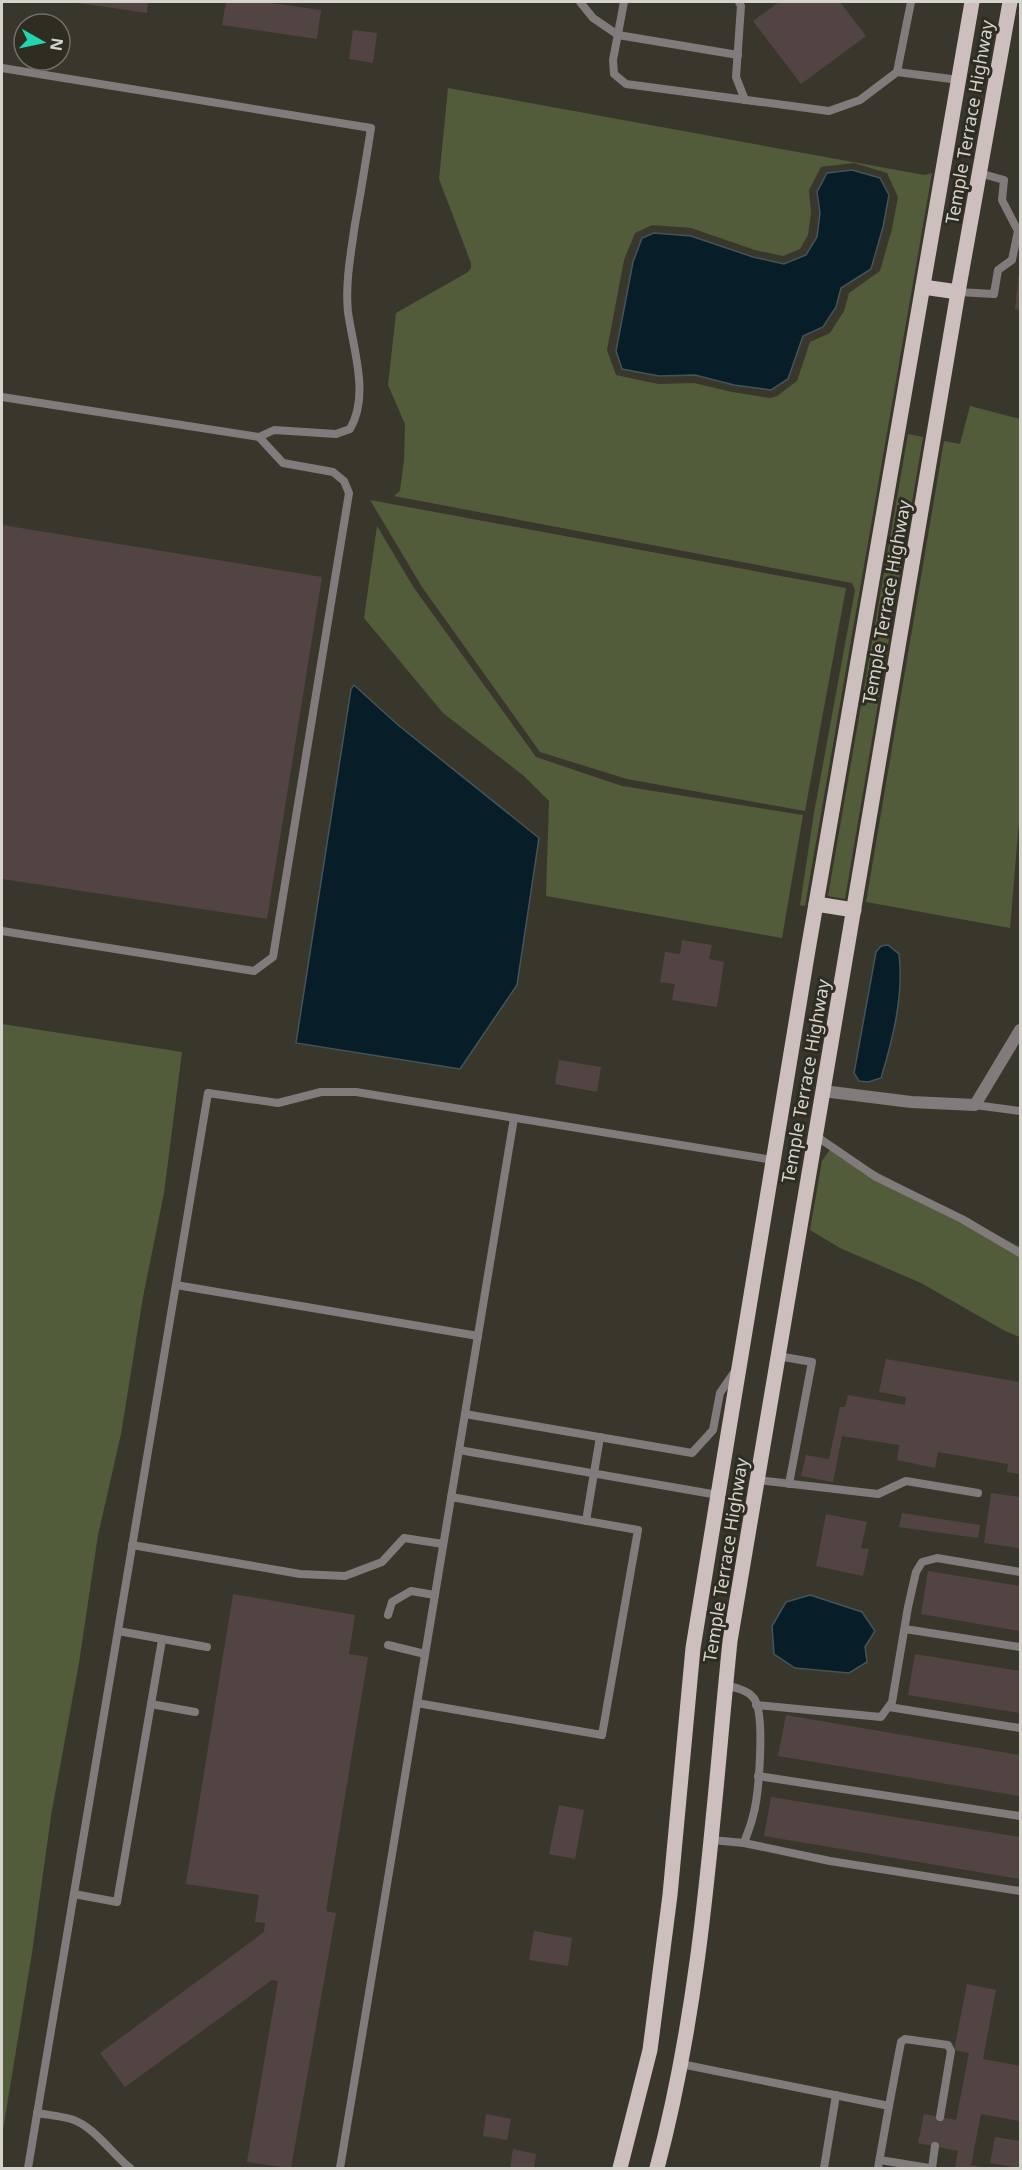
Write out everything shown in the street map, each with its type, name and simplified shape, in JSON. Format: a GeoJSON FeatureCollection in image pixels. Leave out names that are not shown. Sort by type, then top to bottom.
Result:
{"type":"FeatureCollection","features":[{"type":"Feature","properties":{"kind":"main road","name":"Temple Terrace Highway"},"geometry":{"type":"LineString","coordinates":[[620,2169],[650,2050],[670,1895],[693,1648],[718,1494],[816,904],[972,2]]}},
{"type":"Feature","properties":{"kind":"main road","name":"Temple Terrace Highway"},"geometry":{"type":"LineString","coordinates":[[657,2169],[692,2007],[712,1840],[730,1641],[958,291],[1010,2]]}},
{"type":"Feature","properties":{"kind":"main road"},"geometry":{"type":"LineString","coordinates":[[923,287],[958,291]]}},
{"type":"Feature","properties":{"kind":"main road"},"geometry":{"type":"LineString","coordinates":[[816,904],[854,910]]}},
{"type":"Feature","properties":{"kind":"street"},"geometry":{"type":"LineString","coordinates":[[823,1091],[911,1102],[975,1106],[1020,1030]]}},
{"type":"Feature","properties":{"kind":"lane"},"geometry":{"type":"LineString","coordinates":[[580,2],[593,18],[618,35],[738,55]]}},
{"type":"Feature","properties":{"kind":"lane"},"geometry":{"type":"LineString","coordinates":[[624,2],[613,60],[614,74],[626,84],[829,111],[860,100],[897,72],[911,2]]}},
{"type":"Feature","properties":{"kind":"lane"},"geometry":{"type":"LineString","coordinates":[[739,2],[741,6],[736,77],[745,100]]}},
{"type":"Feature","properties":{"kind":"lane"},"geometry":{"type":"LineString","coordinates":[[2,68],[371,129],[348,269],[348,310],[357,360],[359,398],[357,419],[350,429],[336,434],[274,430],[259,437],[2,397]]}},
{"type":"Feature","properties":{"kind":"lane"},"geometry":{"type":"LineString","coordinates":[[897,72],[958,80]]}},
{"type":"Feature","properties":{"kind":"lane"},"geometry":{"type":"LineString","coordinates":[[958,291],[994,294],[998,270],[1012,260],[1018,231],[1002,200],[1004,180],[979,173]]}},
{"type":"Feature","properties":{"kind":"lane"},"geometry":{"type":"LineString","coordinates":[[2,931],[254,971],[273,957],[349,493],[344,480],[333,472],[283,463],[259,437]]}},
{"type":"Feature","properties":{"kind":"lane"},"geometry":{"type":"LineString","coordinates":[[28,2169],[208,1093],[278,1103],[321,1092],[356,1092],[773,1160]]}},
{"type":"Feature","properties":{"kind":"lane"},"geometry":{"type":"LineString","coordinates":[[975,1106],[1020,1111]]}},
{"type":"Feature","properties":{"kind":"lane"},"geometry":{"type":"LineString","coordinates":[[340,2169],[514,1118]]}},
{"type":"Feature","properties":{"kind":"lane"},"geometry":{"type":"LineString","coordinates":[[816,1136],[876,1178],[962,1219],[1020,1252]]}},
{"type":"Feature","properties":{"kind":"lane"},"geometry":{"type":"LineString","coordinates":[[176,1285],[478,1336]]}},
{"type":"Feature","properties":{"kind":"lane"},"geometry":{"type":"LineString","coordinates":[[778,1356],[812,1362],[789,1484]]}},
{"type":"Feature","properties":{"kind":"lane"},"geometry":{"type":"LineString","coordinates":[[465,1414],[692,1453],[713,1430],[720,1393],[739,1365]]}},
{"type":"Feature","properties":{"kind":"lane"},"geometry":{"type":"LineString","coordinates":[[586,1521],[600,1437]]}},
{"type":"Feature","properties":{"kind":"lane"},"geometry":{"type":"LineString","coordinates":[[459,1449],[718,1494]]}},
{"type":"Feature","properties":{"kind":"lane"},"geometry":{"type":"LineString","coordinates":[[757,1480],[878,1494],[906,1481],[978,1492]]}},
{"type":"Feature","properties":{"kind":"lane"},"geometry":{"type":"LineString","coordinates":[[417,1703],[602,1735],[638,1530],[451,1497]]}},
{"type":"Feature","properties":{"kind":"lane"},"geometry":{"type":"LineString","coordinates":[[132,1545],[300,1574],[345,1576],[382,1562],[404,1538],[443,1544]]}},
{"type":"Feature","properties":{"kind":"lane"},"geometry":{"type":"LineString","coordinates":[[756,1705],[881,1717],[892,1702],[916,1572],[922,1562],[937,1558],[1020,1572]]}},
{"type":"Feature","properties":{"kind":"lane"},"geometry":{"type":"LineString","coordinates":[[388,1615],[392,1602],[411,1591],[435,1595]]}},
{"type":"Feature","properties":{"kind":"lane"},"geometry":{"type":"LineString","coordinates":[[905,1629],[1020,1647]]}},
{"type":"Feature","properties":{"kind":"lane"},"geometry":{"type":"LineString","coordinates":[[118,1631],[207,1647]]}},
{"type":"Feature","properties":{"kind":"lane"},"geometry":{"type":"LineString","coordinates":[[74,1894],[117,1902],[162,1640]]}},
{"type":"Feature","properties":{"kind":"lane"},"geometry":{"type":"LineString","coordinates":[[388,1645],[425,1654]]}},
{"type":"Feature","properties":{"kind":"lane"},"geometry":{"type":"LineString","coordinates":[[726,1685],[744,1691],[754,1699],[759,1728],[754,1815],[744,1843]]}},
{"type":"Feature","properties":{"kind":"lane"},"geometry":{"type":"LineString","coordinates":[[151,1704],[195,1712]]}},
{"type":"Feature","properties":{"kind":"lane"},"geometry":{"type":"LineString","coordinates":[[889,1707],[1020,1728]]}},
{"type":"Feature","properties":{"kind":"lane"},"geometry":{"type":"LineString","coordinates":[[758,1776],[1020,1816]]}},
{"type":"Feature","properties":{"kind":"lane"},"geometry":{"type":"LineString","coordinates":[[712,1840],[744,1843],[830,1861],[1020,1891]]}},
{"type":"Feature","properties":{"kind":"lane"},"geometry":{"type":"LineString","coordinates":[[935,2146],[930,2169],[879,2164],[901,2042],[904,2038],[948,2045],[951,2051],[940,2117]]}},
{"type":"Feature","properties":{"kind":"lane"},"geometry":{"type":"LineString","coordinates":[[681,2064],[889,2106]]}},
{"type":"Feature","properties":{"kind":"lane"},"geometry":{"type":"LineString","coordinates":[[824,2169],[836,2095]]}},
{"type":"Feature","properties":{"kind":"lane"},"geometry":{"type":"LineString","coordinates":[[37,2113],[73,2120],[99,2138],[130,2169]]}},
{"type":"Feature","properties":{"kind":"green space"},"geometry":{"type":"Polygon","coordinates":[[[448,88],[924,175],[932,173],[805,906],[800,905],[814,813],[855,590],[852,583],[394,496],[400,491],[405,424],[388,385],[396,313],[468,272],[471,268],[439,179],[448,88]],[[854,163],[821,167],[809,190],[811,213],[808,235],[800,249],[783,256],[755,250],[691,228],[652,225],[635,233],[624,260],[607,350],[616,375],[658,384],[694,383],[770,398],[777,396],[797,381],[810,342],[830,333],[844,311],[849,293],[880,271],[898,197],[887,173],[854,163]]]}},
{"type":"Feature","properties":{"kind":"green space"},"geometry":{"type":"Polygon","coordinates":[[[970,406],[1020,419],[1020,810],[1010,928],[866,902],[944,441],[960,444],[970,406]]]}},
{"type":"Feature","properties":{"kind":"green space"},"geometry":{"type":"Polygon","coordinates":[[[908,434],[923,437],[845,899],[828,896],[908,434]]]}},
{"type":"Feature","properties":{"kind":"green space"},"geometry":{"type":"Polygon","coordinates":[[[370,500],[846,588],[805,811],[627,779],[540,752],[422,587],[370,500]]]}},
{"type":"Feature","properties":{"kind":"green space"},"geometry":{"type":"Polygon","coordinates":[[[377,526],[414,588],[536,757],[622,786],[803,815],[782,938],[546,896],[549,801],[524,776],[443,713],[364,618],[377,526]]]}},
{"type":"Feature","properties":{"kind":"green space"},"geometry":{"type":"Polygon","coordinates":[[[2,1024],[182,1052],[164,1193],[143,1297],[121,1434],[98,1535],[79,1663],[51,1816],[32,1953],[2,2136],[2,1024]]]}},
{"type":"Feature","properties":{"kind":"green space"},"geometry":{"type":"Polygon","coordinates":[[[831,1148],[1020,1247],[1020,1337],[1005,1331],[921,1283],[840,1248],[810,1230],[822,1161],[831,1148]]]}},
{"type":"Feature","properties":{"kind":"water"},"geometry":{"type":"Polygon","coordinates":[[[852,170],[880,178],[889,195],[871,269],[841,288],[836,307],[823,327],[803,336],[788,379],[771,390],[734,385],[695,375],[659,376],[622,369],[616,351],[633,262],[642,238],[654,233],[691,236],[753,257],[784,264],[806,255],[817,237],[820,213],[817,192],[827,173],[852,170]]]}},
{"type":"Feature","properties":{"kind":"water"},"geometry":{"type":"Polygon","coordinates":[[[354,685],[398,725],[539,838],[517,985],[460,1069],[296,1043],[351,689],[354,685]]]}},
{"type":"Feature","properties":{"kind":"water"},"geometry":{"type":"Polygon","coordinates":[[[888,945],[899,954],[900,969],[899,1001],[890,1048],[881,1078],[868,1082],[859,1081],[854,1073],[876,952],[881,946],[888,945]]]}},
{"type":"Feature","properties":{"kind":"water"},"geometry":{"type":"Polygon","coordinates":[[[810,1595],[862,1612],[875,1631],[865,1647],[867,1662],[849,1673],[795,1668],[774,1654],[772,1626],[786,1602],[810,1595]]]}},
{"type":"Feature","properties":{"kind":"building"},"geometry":{"type":"Polygon","coordinates":[[[72,2],[148,2],[147,13],[72,2]]]}},
{"type":"Feature","properties":{"kind":"building"},"geometry":{"type":"Polygon","coordinates":[[[226,2],[264,2],[321,10],[317,39],[222,25],[226,2]]]}},
{"type":"Feature","properties":{"kind":"building"},"geometry":{"type":"Polygon","coordinates":[[[779,2],[840,2],[866,36],[801,84],[753,21],[779,2]]]}},
{"type":"Feature","properties":{"kind":"building"},"geometry":{"type":"Polygon","coordinates":[[[353,30],[377,33],[373,63],[349,59],[353,30]]]}},
{"type":"Feature","properties":{"kind":"building"},"geometry":{"type":"Polygon","coordinates":[[[1020,273],[1020,310],[1015,309],[1020,273]]]}},
{"type":"Feature","properties":{"kind":"building"},"geometry":{"type":"Polygon","coordinates":[[[2,525],[322,577],[267,919],[2,879],[2,525]]]}},
{"type":"Feature","properties":{"kind":"building"},"geometry":{"type":"Polygon","coordinates":[[[682,940],[712,945],[709,959],[724,962],[717,1007],[672,1000],[675,984],[660,982],[665,952],[680,954],[682,940]]]}},
{"type":"Feature","properties":{"kind":"building"},"geometry":{"type":"Polygon","coordinates":[[[559,1060],[601,1067],[597,1092],[555,1084],[559,1060]]]}},
{"type":"Feature","properties":{"kind":"building"},"geometry":{"type":"Polygon","coordinates":[[[886,1359],[1020,1382],[1020,1474],[1007,1472],[1008,1464],[938,1452],[935,1468],[897,1460],[899,1445],[842,1436],[833,1482],[801,1476],[806,1455],[829,1459],[840,1407],[845,1407],[848,1395],[905,1405],[906,1397],[879,1392],[886,1359]]]}},
{"type":"Feature","properties":{"kind":"building"},"geometry":{"type":"Polygon","coordinates":[[[991,1493],[1020,1497],[1020,1548],[984,1543],[991,1493]]]}},
{"type":"Feature","properties":{"kind":"building"},"geometry":{"type":"Polygon","coordinates":[[[902,1513],[980,1525],[978,1538],[899,1527],[902,1513]]]}},
{"type":"Feature","properties":{"kind":"building"},"geometry":{"type":"Polygon","coordinates":[[[826,1514],[867,1522],[861,1548],[869,1549],[863,1576],[816,1566],[826,1514]]]}},
{"type":"Feature","properties":{"kind":"building"},"geometry":{"type":"Polygon","coordinates":[[[928,1571],[1020,1586],[1020,1631],[921,1614],[928,1571]]]}},
{"type":"Feature","properties":{"kind":"building"},"geometry":{"type":"Polygon","coordinates":[[[233,1594],[355,1615],[349,1654],[368,1657],[326,1911],[336,1913],[291,2168],[247,2162],[278,1981],[272,1980],[125,2087],[100,2053],[264,1932],[265,1923],[255,1922],[259,1895],[186,1884],[233,1594]]]}},
{"type":"Feature","properties":{"kind":"building"},"geometry":{"type":"Polygon","coordinates":[[[915,1654],[1020,1671],[1020,1713],[908,1695],[915,1654]]]}},
{"type":"Feature","properties":{"kind":"building"},"geometry":{"type":"Polygon","coordinates":[[[786,1715],[1020,1755],[1020,1796],[778,1756],[786,1715]]]}},
{"type":"Feature","properties":{"kind":"building"},"geometry":{"type":"Polygon","coordinates":[[[771,1797],[1020,1837],[1020,1879],[764,1836],[771,1797]]]}},
{"type":"Feature","properties":{"kind":"building"},"geometry":{"type":"Polygon","coordinates":[[[559,1805],[584,1810],[575,1859],[549,1854],[559,1805]]]}},
{"type":"Feature","properties":{"kind":"building"},"geometry":{"type":"Polygon","coordinates":[[[534,1931],[572,1938],[568,1966],[529,1960],[534,1931]]]}},
{"type":"Feature","properties":{"kind":"building"},"geometry":{"type":"Polygon","coordinates":[[[967,1984],[996,1990],[983,2059],[1020,2066],[1020,2121],[981,2114],[971,2165],[987,2168],[955,2168],[958,2151],[918,2143],[924,2114],[956,2120],[969,2053],[954,2050],[967,1984]]]}},
{"type":"Feature","properties":{"kind":"building"},"geometry":{"type":"Polygon","coordinates":[[[486,2114],[511,2119],[507,2140],[483,2136],[486,2114]]]}},
{"type":"Feature","properties":{"kind":"building"},"geometry":{"type":"Polygon","coordinates":[[[995,2137],[1020,2141],[1020,2168],[990,2163],[995,2137]]]}},
{"type":"Feature","properties":{"kind":"building"},"geometry":{"type":"Polygon","coordinates":[[[513,2149],[536,2154],[534,2168],[510,2168],[513,2149]]]}}]}
